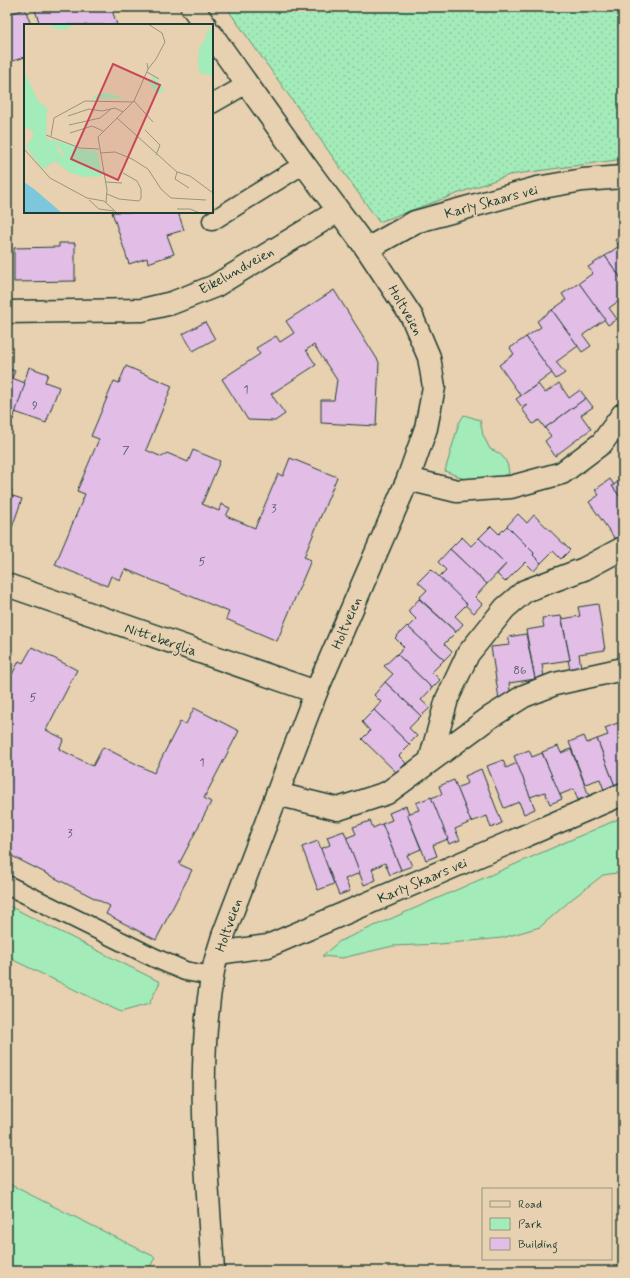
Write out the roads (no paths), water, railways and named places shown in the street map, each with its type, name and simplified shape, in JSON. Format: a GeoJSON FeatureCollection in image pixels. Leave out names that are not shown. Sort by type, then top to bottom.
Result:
{"type":"FeatureCollection","features":[{"type":"Feature","properties":{"kind":"street"},"geometry":{"type":"LineString","coordinates":[[192,7],[204,24]]}},
{"type":"Feature","properties":{"kind":"street","name":"Holtveien"},"geometry":{"type":"LineString","coordinates":[[213,36],[338,211],[368,249],[412,317],[429,357],[434,387],[426,428],[408,479],[316,692],[223,936],[212,976],[203,1052],[203,1120],[213,1271]]}},
{"type":"Feature","properties":{"kind":"street","name":"Karly Skaars vei"},"geometry":{"type":"LineString","coordinates":[[368,249],[415,222],[537,188],[583,180],[623,177]]}},
{"type":"Feature","properties":{"kind":"street","name":"Eikelundveien"},"geometry":{"type":"LineString","coordinates":[[7,312],[135,310],[172,303],[214,286],[338,211]]}},
{"type":"Feature","properties":{"kind":"street"},"geometry":{"type":"LineString","coordinates":[[408,479],[457,490],[511,487],[562,473],[602,443],[623,414]]}},
{"type":"Feature","properties":{"kind":"street"},"geometry":{"type":"LineString","coordinates":[[430,761],[447,699],[468,654],[505,608],[525,591],[584,569],[623,548]]}},
{"type":"Feature","properties":{"kind":"street","name":"Nitteberglia"},"geometry":{"type":"LineString","coordinates":[[7,585],[316,692]]}},
{"type":"Feature","properties":{"kind":"street"},"geometry":{"type":"LineString","coordinates":[[277,794],[338,810],[387,793],[430,761],[524,696],[554,684],[623,669]]}},
{"type":"Feature","properties":{"kind":"street","name":"Karly Skaars vei"},"geometry":{"type":"LineString","coordinates":[[218,953],[268,946],[623,794]]}},
{"type":"Feature","properties":{"kind":"lane"},"geometry":{"type":"LineString","coordinates":[[213,103],[247,84]]}},
{"type":"Feature","properties":{"kind":"lane"},"geometry":{"type":"LineString","coordinates":[[212,220],[304,164]]}},
{"type":"Feature","properties":{"kind":"lane"},"geometry":{"type":"LineString","coordinates":[[7,885],[155,958],[185,971],[212,976]]}}]}
